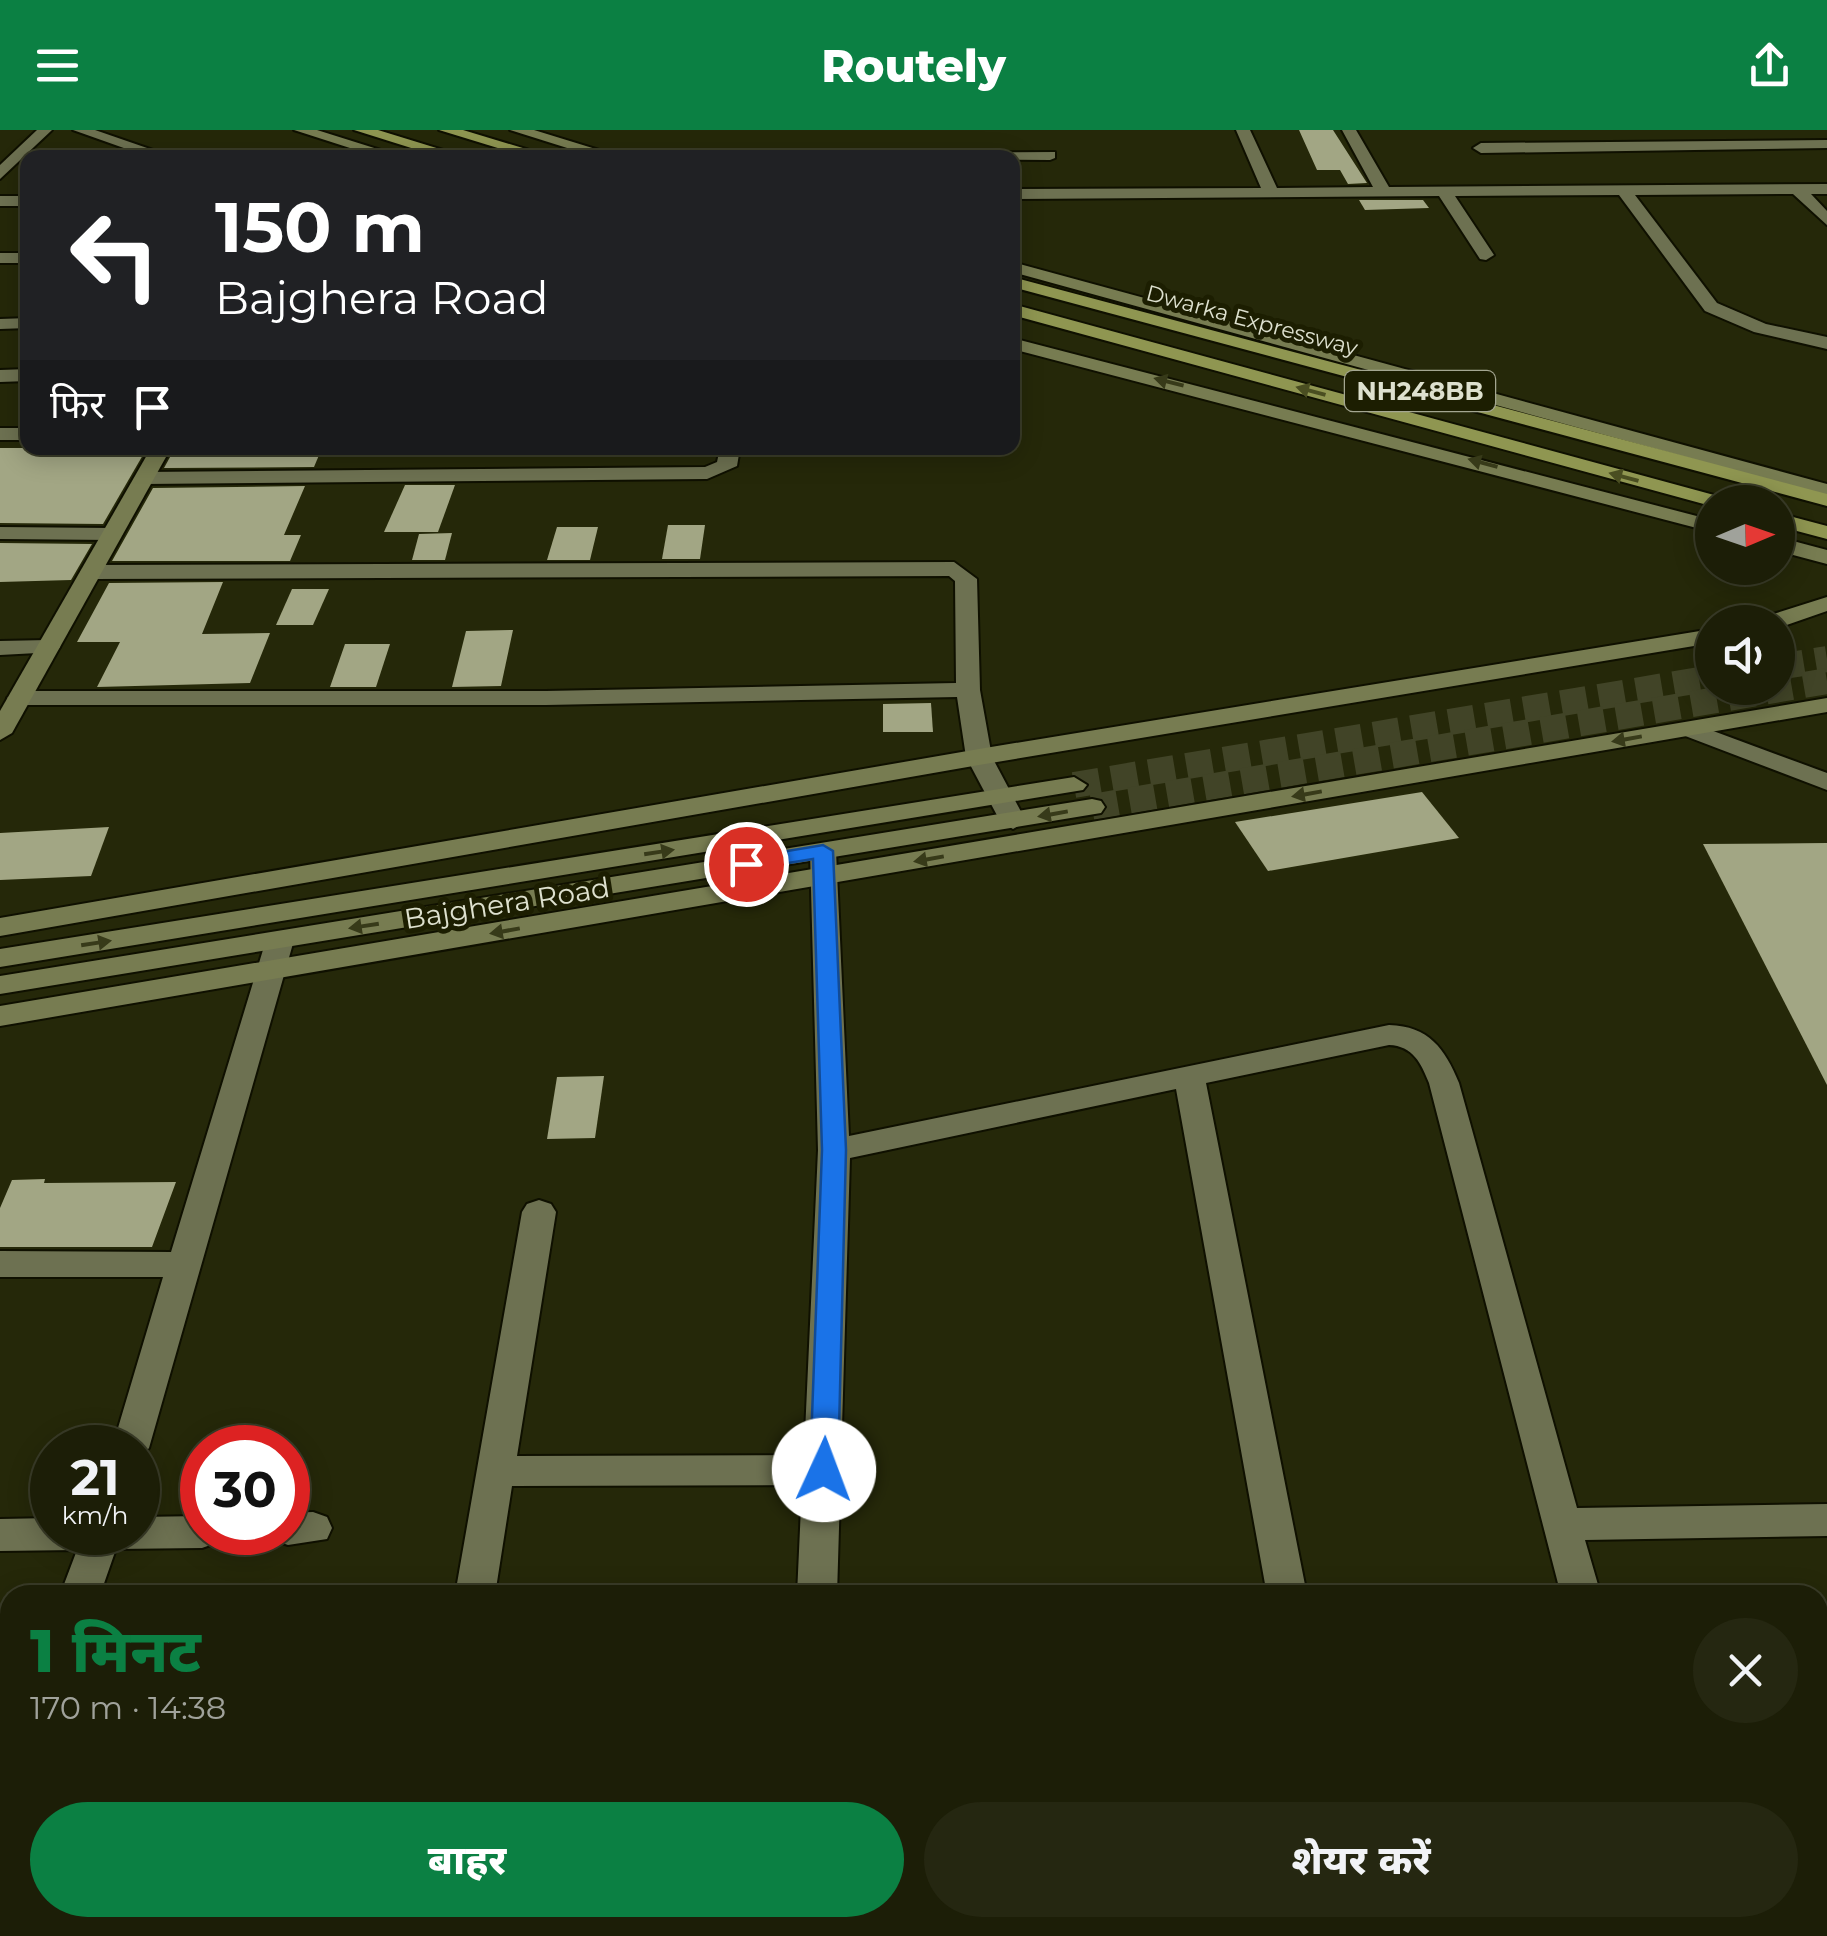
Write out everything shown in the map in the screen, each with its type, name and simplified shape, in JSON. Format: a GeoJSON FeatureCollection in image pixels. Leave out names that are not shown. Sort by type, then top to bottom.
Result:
{"type":"FeatureCollection","features":[{"type":"Feature","properties":{"kind":"highway"},"geometry":{"type":"LineString","coordinates":[[360,130],[433,150]]}},
{"type":"Feature","properties":{"kind":"highway"},"geometry":{"type":"LineString","coordinates":[[446,130],[520,150]]}},
{"type":"Feature","properties":{"kind":"highway","name":"Dwarka Expressway"},"geometry":{"type":"LineString","coordinates":[[1020,284],[1827,500]]}},
{"type":"Feature","properties":{"kind":"highway","name":"Dwarka Expressway"},"geometry":{"type":"LineString","coordinates":[[1020,311],[1695,496]]}},
{"type":"Feature","properties":{"kind":"highway"},"geometry":{"type":"LineString","coordinates":[[1795,524],[1827,533]]}},
{"type":"Feature","properties":{"kind":"street"},"geometry":{"type":"LineString","coordinates":[[25,150],[45,130]]}},
{"type":"Feature","properties":{"kind":"street"},"geometry":{"type":"LineString","coordinates":[[80,130],[123,150]]}},
{"type":"Feature","properties":{"kind":"street"},"geometry":{"type":"LineString","coordinates":[[301,130],[371,150]]}},
{"type":"Feature","properties":{"kind":"street"},"geometry":{"type":"LineString","coordinates":[[517,130],[589,150]]}},
{"type":"Feature","properties":{"kind":"street"},"geometry":{"type":"LineString","coordinates":[[1243,130],[1271,192]]}},
{"type":"Feature","properties":{"kind":"street"},"geometry":{"type":"LineString","coordinates":[[1348,130],[1383,191]]}},
{"type":"Feature","properties":{"kind":"street"},"geometry":{"type":"LineString","coordinates":[[1468,130],[1486,155],[1827,144]]}},
{"type":"Feature","properties":{"kind":"street"},"geometry":{"type":"LineString","coordinates":[[329,150],[335,140]]}},
{"type":"Feature","properties":{"kind":"street"},"geometry":{"type":"LineString","coordinates":[[0,174],[20,154]]}},
{"type":"Feature","properties":{"kind":"street"},"geometry":{"type":"LineString","coordinates":[[1020,156],[1050,156]]}},
{"type":"Feature","properties":{"kind":"street"},"geometry":{"type":"LineString","coordinates":[[1020,194],[1443,190],[1508,183],[1623,190],[1827,189]]}},
{"type":"Feature","properties":{"kind":"street"},"geometry":{"type":"LineString","coordinates":[[1443,190],[1486,255]]}},
{"type":"Feature","properties":{"kind":"street"},"geometry":{"type":"LineString","coordinates":[[1623,190],[1712,307],[1760,328],[1827,343]]}},
{"type":"Feature","properties":{"kind":"street"},"geometry":{"type":"LineString","coordinates":[[1798,190],[1827,220]]}},
{"type":"Feature","properties":{"kind":"street"},"geometry":{"type":"LineString","coordinates":[[1020,269],[1827,490]]}},
{"type":"Feature","properties":{"kind":"street"},"geometry":{"type":"LineString","coordinates":[[1020,345],[1695,522]]}},
{"type":"Feature","properties":{"kind":"street"},"geometry":{"type":"LineString","coordinates":[[0,732],[157,455]]}},
{"type":"Feature","properties":{"kind":"street"},"geometry":{"type":"LineString","coordinates":[[144,478],[707,473],[727,466],[729,455]]}},
{"type":"Feature","properties":{"kind":"street"},"geometry":{"type":"LineString","coordinates":[[0,533],[112,534]]}},
{"type":"Feature","properties":{"kind":"street"},"geometry":{"type":"LineString","coordinates":[[1795,549],[1827,557]]}},
{"type":"Feature","properties":{"kind":"street"},"geometry":{"type":"LineString","coordinates":[[91,572],[954,569],[966,579],[968,690],[978,757],[1007,809]]}},
{"type":"Feature","properties":{"kind":"street"},"geometry":{"type":"LineString","coordinates":[[1795,614],[1827,604]]}},
{"type":"Feature","properties":{"kind":"street"},"geometry":{"type":"LineString","coordinates":[[0,927],[978,757],[1695,639]]}},
{"type":"Feature","properties":{"kind":"street"},"geometry":{"type":"LineString","coordinates":[[0,648],[48,647]]}},
{"type":"Feature","properties":{"kind":"street"},"geometry":{"type":"LineString","coordinates":[[19,698],[546,698],[968,690]]}},
{"type":"Feature","properties":{"kind":"street"},"geometry":{"type":"LineString","coordinates":[[0,1016],[274,956],[823,864],[1827,706]]}},
{"type":"Feature","properties":{"kind":"street"},"geometry":{"type":"LineString","coordinates":[[1689,729],[1827,782]]}},
{"type":"Feature","properties":{"kind":"street"},"geometry":{"type":"LineString","coordinates":[[823,864],[1074,785]]}},
{"type":"Feature","properties":{"kind":"street"},"geometry":{"type":"LineString","coordinates":[[1007,809],[1092,807]]}},
{"type":"Feature","properties":{"kind":"street","name":"Bajghera Road"},"geometry":{"type":"LineString","coordinates":[[0,958],[1007,809]]}},
{"type":"Feature","properties":{"kind":"street"},"geometry":{"type":"LineString","coordinates":[[818,1585],[834,1150],[823,864]]}},
{"type":"Feature","properties":{"kind":"street"},"geometry":{"type":"LineString","coordinates":[[0,985],[274,956]]}},
{"type":"Feature","properties":{"kind":"street"},"geometry":{"type":"LineString","coordinates":[[137,1425],[274,956]]}},
{"type":"Feature","properties":{"kind":"street"},"geometry":{"type":"LineString","coordinates":[[834,1150],[1389,1034],[1408,1035],[1428,1049],[1444,1083],[1577,1585]]}},
{"type":"Feature","properties":{"kind":"street"},"geometry":{"type":"LineString","coordinates":[[1189,1075],[1284,1585]]}},
{"type":"Feature","properties":{"kind":"street"},"geometry":{"type":"LineString","coordinates":[[478,1585],[539,1212]]}},
{"type":"Feature","properties":{"kind":"street"},"geometry":{"type":"LineString","coordinates":[[0,1264],[187,1264]]}},
{"type":"Feature","properties":{"kind":"street"},"geometry":{"type":"LineString","coordinates":[[497,1471],[824,1470]]}},
{"type":"Feature","properties":{"kind":"street"},"geometry":{"type":"LineString","coordinates":[[1561,1524],[1827,1520]]}},
{"type":"Feature","properties":{"kind":"street"},"geometry":{"type":"LineString","coordinates":[[0,1535],[30,1535]]}},
{"type":"Feature","properties":{"kind":"street"},"geometry":{"type":"LineString","coordinates":[[84,1585],[95,1555]]}},
{"type":"Feature","properties":{"kind":"building"},"geometry":{"type":"Polygon","coordinates":[[[1299,130],[1333,130],[1367,183],[1348,184],[1340,170],[1317,170],[1299,130]]]}},
{"type":"Feature","properties":{"kind":"building"},"geometry":{"type":"Polygon","coordinates":[[[1359,200],[1423,200],[1429,208],[1365,210],[1359,200]]]}},
{"type":"Feature","properties":{"kind":"building"},"geometry":{"type":"Polygon","coordinates":[[[0,448],[20,448],[20,455],[143,455],[103,524],[0,523],[0,448]]]}},
{"type":"Feature","properties":{"kind":"building"},"geometry":{"type":"Polygon","coordinates":[[[171,455],[319,455],[314,467],[164,468],[171,455]]]}},
{"type":"Feature","properties":{"kind":"building"},"geometry":{"type":"Polygon","coordinates":[[[405,485],[455,485],[438,532],[384,532],[405,485]]]}},
{"type":"Feature","properties":{"kind":"building"},"geometry":{"type":"Polygon","coordinates":[[[305,486],[284,535],[301,535],[290,561],[112,561],[153,488],[305,486]]]}},
{"type":"Feature","properties":{"kind":"building"},"geometry":{"type":"Polygon","coordinates":[[[668,525],[705,525],[700,559],[662,559],[668,525]]]}},
{"type":"Feature","properties":{"kind":"building"},"geometry":{"type":"Polygon","coordinates":[[[557,527],[598,527],[590,560],[547,560],[557,527]]]}},
{"type":"Feature","properties":{"kind":"building"},"geometry":{"type":"Polygon","coordinates":[[[452,533],[445,560],[412,560],[419,534],[452,533]]]}},
{"type":"Feature","properties":{"kind":"building"},"geometry":{"type":"Polygon","coordinates":[[[0,543],[92,544],[71,580],[0,582],[0,543]]]}},
{"type":"Feature","properties":{"kind":"building"},"geometry":{"type":"Polygon","coordinates":[[[223,582],[202,634],[270,633],[250,683],[97,687],[120,642],[77,642],[109,583],[223,582]]]}},
{"type":"Feature","properties":{"kind":"building"},"geometry":{"type":"Polygon","coordinates":[[[292,589],[329,589],[313,625],[276,625],[292,589]]]}},
{"type":"Feature","properties":{"kind":"building"},"geometry":{"type":"Polygon","coordinates":[[[513,630],[501,686],[452,687],[466,631],[513,630]]]}},
{"type":"Feature","properties":{"kind":"building"},"geometry":{"type":"Polygon","coordinates":[[[345,644],[390,644],[376,687],[330,687],[345,644]]]}},
{"type":"Feature","properties":{"kind":"building"},"geometry":{"type":"Polygon","coordinates":[[[931,703],[933,732],[883,732],[883,704],[931,703]]]}},
{"type":"Feature","properties":{"kind":"building"},"geometry":{"type":"Polygon","coordinates":[[[1422,792],[1459,838],[1268,871],[1235,822],[1422,792]]]}},
{"type":"Feature","properties":{"kind":"building"},"geometry":{"type":"Polygon","coordinates":[[[109,827],[91,876],[0,880],[0,833],[109,827]]]}},
{"type":"Feature","properties":{"kind":"building"},"geometry":{"type":"Polygon","coordinates":[[[1827,843],[1827,1085],[1703,844],[1827,843]]]}},
{"type":"Feature","properties":{"kind":"building"},"geometry":{"type":"Polygon","coordinates":[[[604,1076],[595,1138],[547,1139],[557,1077],[604,1076]]]}},
{"type":"Feature","properties":{"kind":"building"},"geometry":{"type":"Polygon","coordinates":[[[45,1179],[44,1183],[176,1182],[152,1247],[0,1247],[0,1208],[12,1180],[45,1179]]]}},
{"type":"Feature","properties":{"kind":"tunnel"},"geometry":{"type":"LineString","coordinates":[[1795,664],[1827,659]]}},
{"type":"Feature","properties":{"kind":"tunnel"},"geometry":{"type":"LineString","coordinates":[[1074,785],[1695,681]]}},
{"type":"Feature","properties":{"kind":"tunnel"},"geometry":{"type":"LineString","coordinates":[[1092,807],[1827,681]]}},
{"type":"Feature","properties":{"kind":"route"},"geometry":{"type":"LineString","coordinates":[[746,864],[823,851],[834,1150],[824,1470]]}}]}
